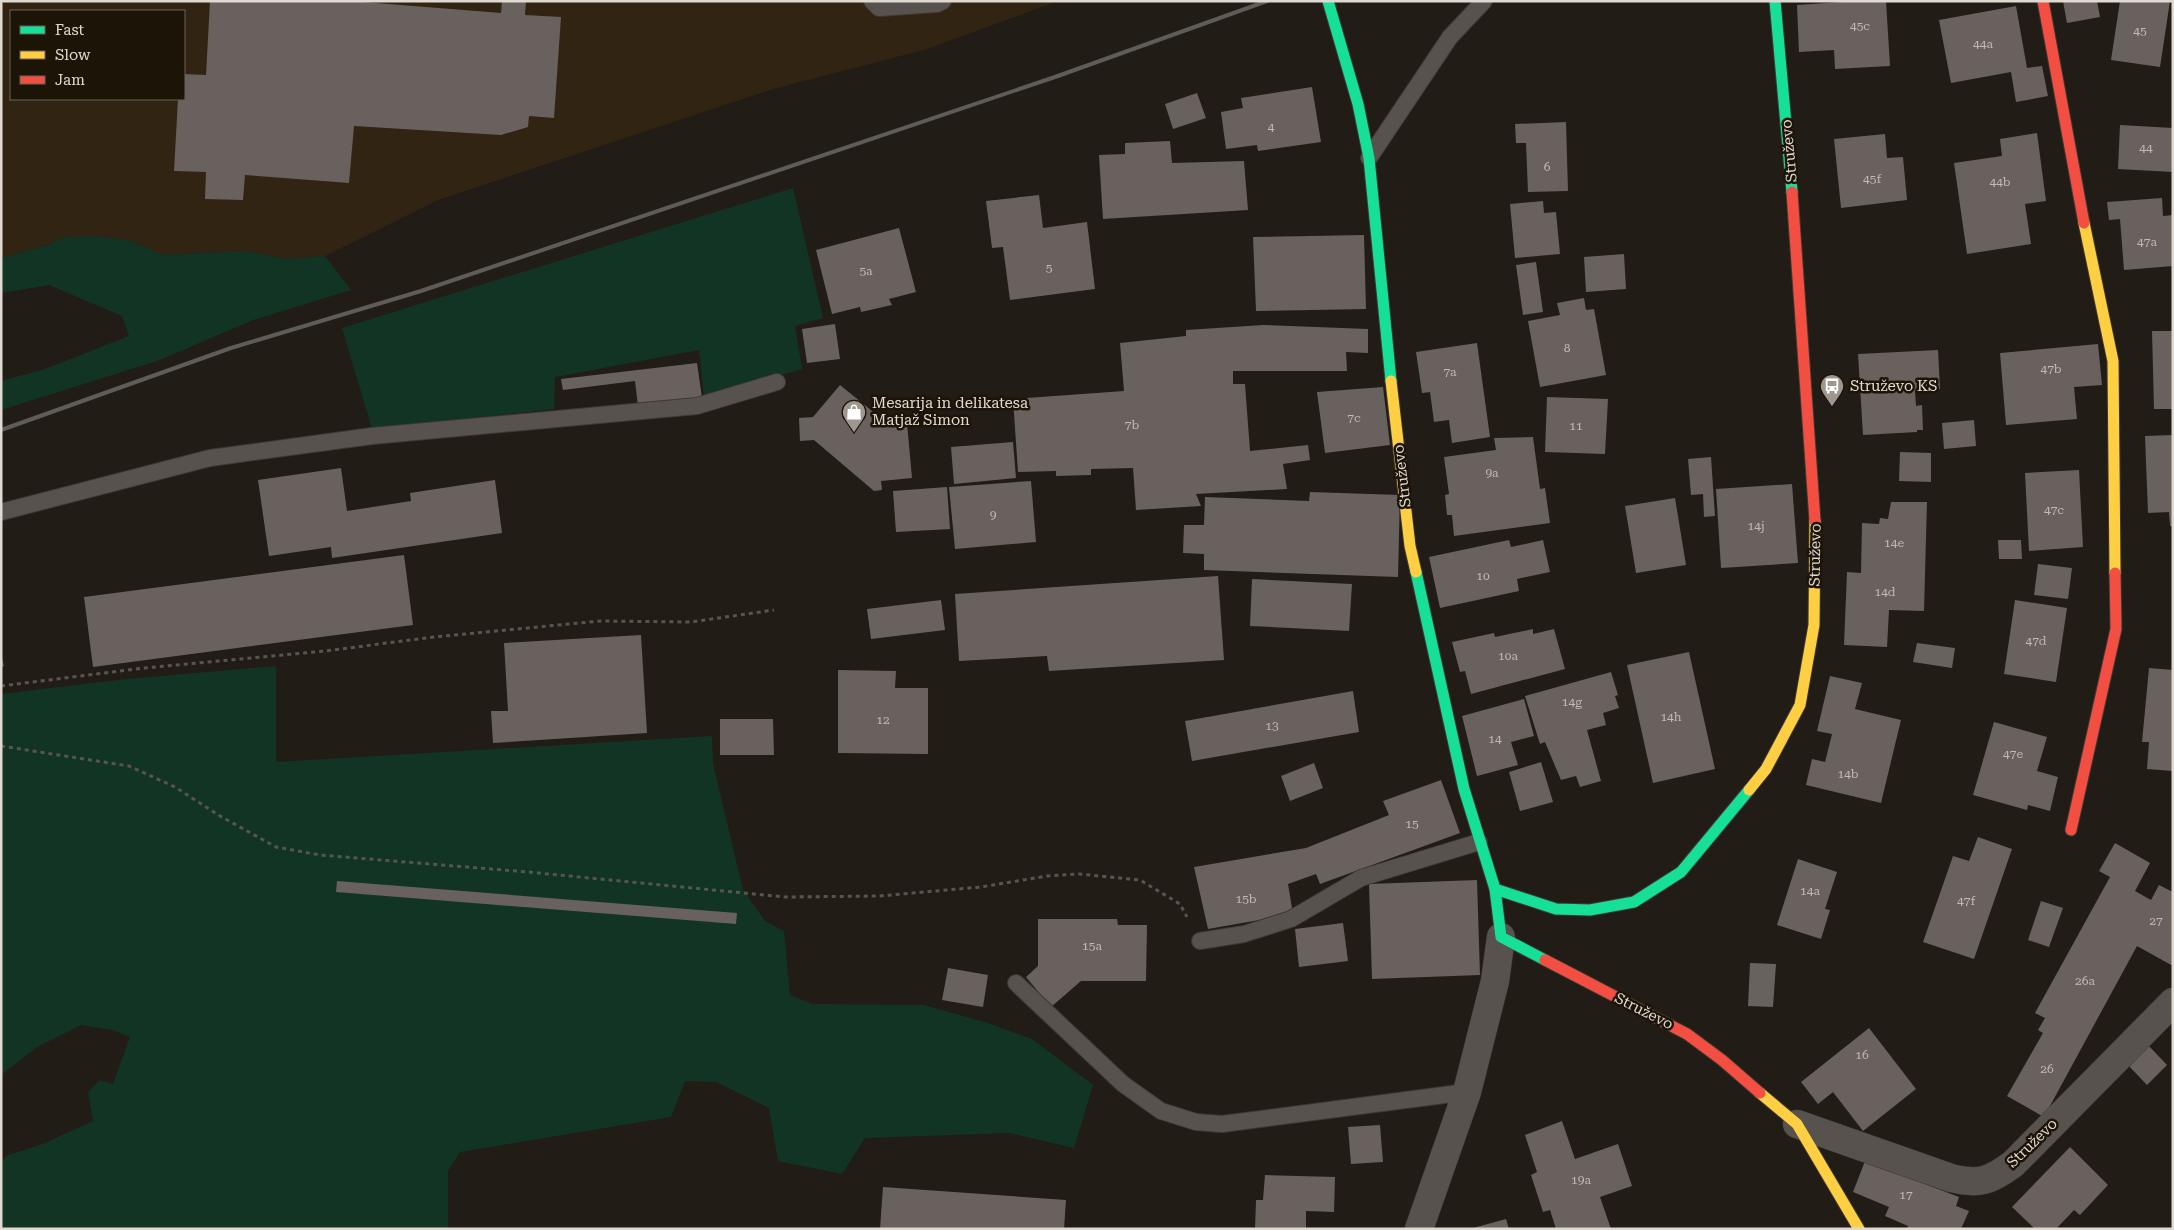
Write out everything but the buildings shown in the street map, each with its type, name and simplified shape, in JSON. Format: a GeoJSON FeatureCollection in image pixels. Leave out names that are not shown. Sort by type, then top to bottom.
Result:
{"type":"FeatureCollection","features":[{"type":"Feature","properties":{"kind":"street","name":"Struževo"},"geometry":{"type":"LineString","coordinates":[[1328,1],[1346,56],[1369,158],[1384,320],[1410,546],[1464,789],[1495,889],[1501,937],[1495,981],[1468,1092],[1419,1229]]}},
{"type":"Feature","properties":{"kind":"street","name":"Struževo"},"geometry":{"type":"LineString","coordinates":[[1495,889],[1556,909],[1590,910],[1634,902],[1680,872],[1766,769],[1800,706],[1814,625],[1816,529],[1793,201],[1776,1]]}},
{"type":"Feature","properties":{"kind":"street"},"geometry":{"type":"LineString","coordinates":[[2043,1],[2075,180],[2113,361],[2116,629],[2071,830]]}},
{"type":"Feature","properties":{"kind":"street","name":"Struževo"},"geometry":{"type":"LineString","coordinates":[[1501,937],[1687,1034],[1722,1060],[1797,1124],[1859,1229]]}},
{"type":"Feature","properties":{"kind":"street","name":"Struževo"},"geometry":{"type":"LineString","coordinates":[[1797,1124],[1950,1178],[1969,1182],[1983,1181],[1998,1176],[2013,1164],[2173,1002]]}},
{"type":"Feature","properties":{"kind":"lane"},"geometry":{"type":"LineString","coordinates":[[872,1],[879,8],[937,4],[943,1]]}},
{"type":"Feature","properties":{"kind":"lane"},"geometry":{"type":"LineString","coordinates":[[1369,158],[1450,38],[1484,1]]}},
{"type":"Feature","properties":{"kind":"lane"},"geometry":{"type":"LineString","coordinates":[[1,512],[210,458],[372,436],[697,406],[777,382]]}},
{"type":"Feature","properties":{"kind":"lane"},"geometry":{"type":"LineString","coordinates":[[1200,942],[1244,934],[1291,919],[1362,878],[1479,842]]}},
{"type":"Feature","properties":{"kind":"lane"},"geometry":{"type":"LineString","coordinates":[[1016,983],[1123,1084],[1161,1111],[1196,1122],[1222,1124],[1468,1092]]}},
{"type":"Feature","properties":{"kind":"path"},"geometry":{"type":"LineString","coordinates":[[1,686],[144,668],[326,651],[444,636],[600,621],[692,622],[774,610]]}},
{"type":"Feature","properties":{"kind":"path"},"geometry":{"type":"LineString","coordinates":[[1,746],[129,766],[175,787],[220,816],[276,846],[320,855],[538,873],[785,897],[879,896],[981,887],[1047,876],[1079,874],[1140,880],[1180,904],[1200,942]]}},
{"type":"Feature","properties":{"kind":"shaded area"},"geometry":{"type":"Polygon","coordinates":[[[1,1],[1058,1],[927,49],[773,89],[438,200],[325,256],[286,259],[247,251],[164,255],[129,240],[59,238],[52,244],[1,258],[1,1]]]}},
{"type":"Feature","properties":{"kind":"green space"},"geometry":{"type":"Polygon","coordinates":[[[793,188],[823,318],[795,326],[802,369],[704,397],[699,350],[555,377],[554,409],[372,429],[342,328],[793,188]]]}},
{"type":"Feature","properties":{"kind":"green space"},"geometry":{"type":"Polygon","coordinates":[[[91,236],[129,240],[164,255],[247,251],[286,259],[325,256],[351,290],[253,320],[160,360],[1,410],[1,381],[45,369],[129,336],[122,316],[49,285],[1,293],[1,258],[52,244],[59,238],[91,236]]]}},
{"type":"Feature","properties":{"kind":"green space"},"geometry":{"type":"Polygon","coordinates":[[[276,666],[276,762],[712,736],[713,764],[743,890],[765,921],[784,931],[790,995],[812,1004],[924,1005],[988,1023],[1032,1039],[1093,1085],[1074,1148],[1010,1133],[865,1138],[842,1174],[778,1161],[769,1108],[716,1082],[685,1081],[671,1117],[460,1152],[448,1171],[448,1229],[1,1229],[1,1162],[8,1155],[40,1145],[93,1121],[88,1092],[100,1080],[113,1084],[130,1037],[113,1030],[81,1025],[37,1047],[1,1075],[1,694],[127,679],[276,666]]]}},
{"type":"Feature","properties":{"kind":"railway"},"geometry":{"type":"LineString","coordinates":[[1,430],[231,348],[421,291],[1055,77],[1267,1]]}},
{"type":"Feature","properties":{"kind":"traffic: fast"},"geometry":{"type":"LineString","coordinates":[[1328,1],[1358,104],[1369,158],[1391,381]]}},
{"type":"Feature","properties":{"kind":"traffic: fast"},"geometry":{"type":"LineString","coordinates":[[1775,1],[1792,192]]}},
{"type":"Feature","properties":{"kind":"traffic: fast"},"geometry":{"type":"LineString","coordinates":[[1416,572],[1464,789],[1495,889],[1501,937],[1545,960]]}},
{"type":"Feature","properties":{"kind":"traffic: fast"},"geometry":{"type":"LineString","coordinates":[[1495,889],[1556,909],[1590,910],[1634,902],[1681,872],[1749,790]]}},
{"type":"Feature","properties":{"kind":"traffic: slow"},"geometry":{"type":"LineString","coordinates":[[2084,223],[2113,361],[2115,573]]}},
{"type":"Feature","properties":{"kind":"traffic: slow"},"geometry":{"type":"LineString","coordinates":[[1391,381],[1410,546],[1416,572]]}},
{"type":"Feature","properties":{"kind":"traffic: slow"},"geometry":{"type":"LineString","coordinates":[[1749,790],[1766,769],[1800,705],[1814,625],[1815,521]]}},
{"type":"Feature","properties":{"kind":"traffic: slow"},"geometry":{"type":"LineString","coordinates":[[1760,1093],[1797,1124],[1859,1229]]}},
{"type":"Feature","properties":{"kind":"traffic: jam"},"geometry":{"type":"LineString","coordinates":[[2043,1],[2084,223]]}},
{"type":"Feature","properties":{"kind":"traffic: jam"},"geometry":{"type":"LineString","coordinates":[[1792,192],[1815,521]]}},
{"type":"Feature","properties":{"kind":"traffic: jam"},"geometry":{"type":"LineString","coordinates":[[2071,830],[2116,629],[2115,573]]}},
{"type":"Feature","properties":{"kind":"traffic: jam"},"geometry":{"type":"LineString","coordinates":[[1545,960],[1687,1034],[1722,1060],[1760,1093]]}},
{"type":"Feature","properties":{"kind":"place","name":"Struževo KS"},"geometry":{"type":"Point","coordinates":[1832,407]}},
{"type":"Feature","properties":{"kind":"place","name":"Mesarija in delikatesa Matjaž Simon"},"geometry":{"type":"Point","coordinates":[854,433]}}]}
